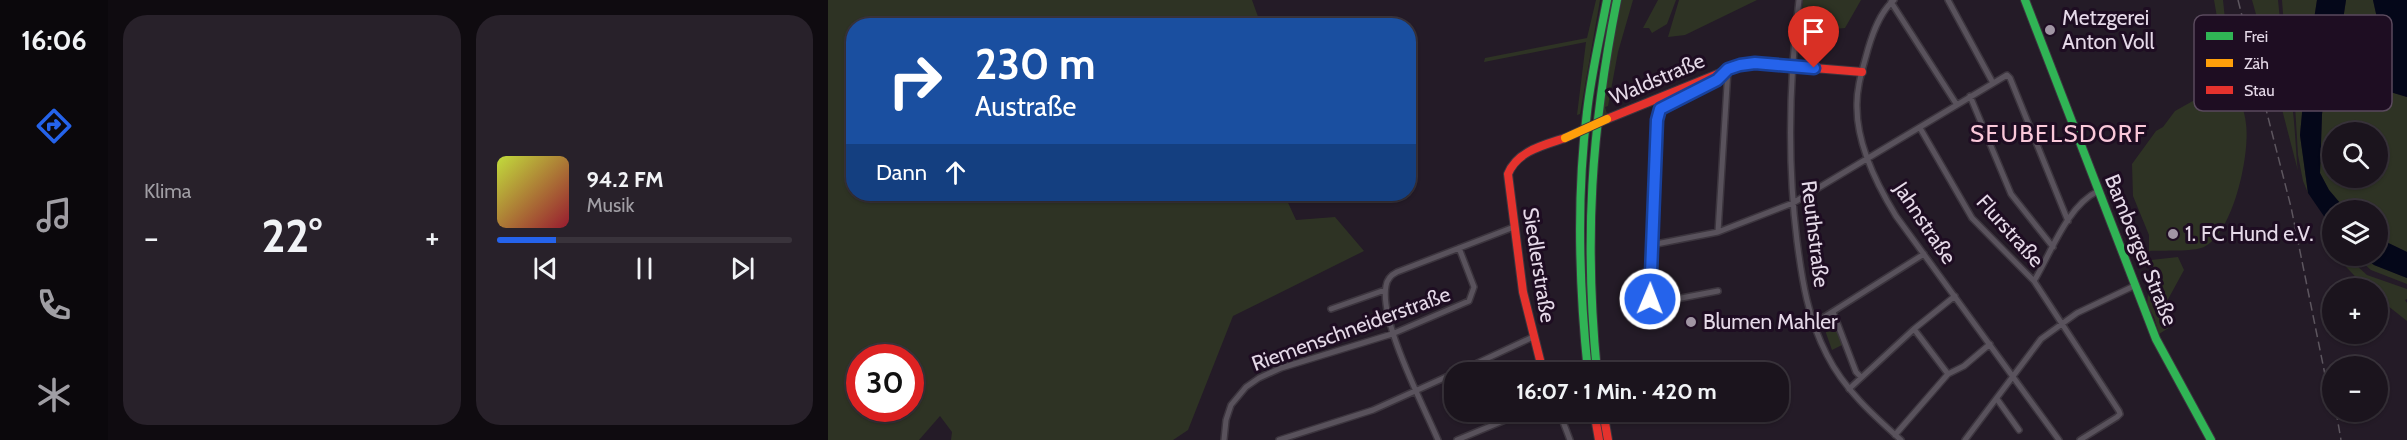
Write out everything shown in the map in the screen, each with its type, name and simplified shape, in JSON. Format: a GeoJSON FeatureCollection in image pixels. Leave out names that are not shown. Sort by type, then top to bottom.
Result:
{"type":"FeatureCollection","features":[{"type":"Feature","properties":{"kind":"main road"},"geometry":{"type":"LineString","coordinates":[[1587,362],[1580,271],[1582,170],[1585,124],[1607,0]]}},
{"type":"Feature","properties":{"kind":"main road"},"geometry":{"type":"LineString","coordinates":[[1596,362],[1589,267],[1591,169],[1594,125],[1604,58],[1617,0]]}},
{"type":"Feature","properties":{"kind":"main road","name":"Bamberger Straße"},"geometry":{"type":"LineString","coordinates":[[2025,0],[2134,286],[2157,339],[2211,440]]}},
{"type":"Feature","properties":{"kind":"main road","name":"Waldstraße"},"geometry":{"type":"LineString","coordinates":[[1511,164],[1521,156],[1607,119],[1728,69],[1749,63],[1862,72]]}},
{"type":"Feature","properties":{"kind":"main road","name":"Siedlerstraße"},"geometry":{"type":"LineString","coordinates":[[1511,164],[1508,178],[1523,292],[1540,362]]}},
{"type":"Feature","properties":{"kind":"main road"},"geometry":{"type":"LineString","coordinates":[[1596,422],[1599,440]]}},
{"type":"Feature","properties":{"kind":"main road"},"geometry":{"type":"LineString","coordinates":[[1605,422],[1608,440]]}},
{"type":"Feature","properties":{"kind":"street","name":"Reuthstraße"},"geometry":{"type":"LineString","coordinates":[[1798,0],[1791,66],[1789,128],[1793,203],[1806,295],[1814,324],[1827,355],[1849,389],[1901,440]]}},
{"type":"Feature","properties":{"kind":"street"},"geometry":{"type":"LineString","coordinates":[[1948,0],[1993,82]]}},
{"type":"Feature","properties":{"kind":"street"},"geometry":{"type":"LineString","coordinates":[[1892,1],[1957,105]]}},
{"type":"Feature","properties":{"kind":"street","name":"Jahnstraße"},"geometry":{"type":"LineString","coordinates":[[1892,1],[1878,23],[1862,72],[1857,108],[1858,123],[1869,159],[1884,196],[2059,440]]}},
{"type":"Feature","properties":{"kind":"street"},"geometry":{"type":"LineString","coordinates":[[1718,232],[1728,69]]}},
{"type":"Feature","properties":{"kind":"street"},"geometry":{"type":"LineString","coordinates":[[1718,291],[1655,303],[1651,301],[1651,245],[1658,113],[1668,104],[1717,80],[1728,69]]}},
{"type":"Feature","properties":{"kind":"street"},"geometry":{"type":"LineString","coordinates":[[1651,245],[1718,232],[1793,203],[2007,75],[2068,221]]}},
{"type":"Feature","properties":{"kind":"street"},"geometry":{"type":"LineString","coordinates":[[1970,96],[2012,194],[2053,247]]}},
{"type":"Feature","properties":{"kind":"street","name":"Flurstraße"},"geometry":{"type":"LineString","coordinates":[[1920,128],[1971,218],[2034,281],[2120,414],[2080,440]]}},
{"type":"Feature","properties":{"kind":"street"},"geometry":{"type":"LineString","coordinates":[[2034,281],[2068,221],[2085,197],[2098,191]]}},
{"type":"Feature","properties":{"kind":"street"},"geometry":{"type":"LineString","coordinates":[[1438,440],[1392,334],[1385,290],[1389,278],[1397,272],[1514,227]]}},
{"type":"Feature","properties":{"kind":"street","name":"Riemenschneiderstraße"},"geometry":{"type":"LineString","coordinates":[[1224,440],[1226,420],[1232,405],[1251,383],[1281,369],[1392,334],[1470,301],[1474,287],[1459,248]]}},
{"type":"Feature","properties":{"kind":"street"},"geometry":{"type":"LineString","coordinates":[[1814,324],[1924,254]]}},
{"type":"Feature","properties":{"kind":"street"},"geometry":{"type":"LineString","coordinates":[[1965,440],[2041,339],[2061,323],[2096,302],[2134,286]]}},
{"type":"Feature","properties":{"kind":"street"},"geometry":{"type":"LineString","coordinates":[[1331,309],[1385,290]]}},
{"type":"Feature","properties":{"kind":"street"},"geometry":{"type":"LineString","coordinates":[[1849,389],[1914,329],[1955,296]]}},
{"type":"Feature","properties":{"kind":"street"},"geometry":{"type":"LineString","coordinates":[[1833,312],[1856,372],[1861,377]]}},
{"type":"Feature","properties":{"kind":"street"},"geometry":{"type":"LineString","coordinates":[[1914,329],[1948,374]]}},
{"type":"Feature","properties":{"kind":"street"},"geometry":{"type":"LineString","coordinates":[[1480,362],[1533,337]]}},
{"type":"Feature","properties":{"kind":"street"},"geometry":{"type":"LineString","coordinates":[[1895,435],[1948,374],[1964,366],[1990,344]]}},
{"type":"Feature","properties":{"kind":"street"},"geometry":{"type":"LineString","coordinates":[[1279,440],[1373,410],[1444,379]]}},
{"type":"Feature","properties":{"kind":"street"},"geometry":{"type":"LineString","coordinates":[[1997,399],[2019,430]]}},
{"type":"Feature","properties":{"kind":"street"},"geometry":{"type":"LineString","coordinates":[[1457,440],[1500,422]]}},
{"type":"Feature","properties":{"kind":"street"},"geometry":{"type":"LineString","coordinates":[[1563,422],[1570,440]]}},
{"type":"Feature","properties":{"kind":"green space"},"geometry":{"type":"Polygon","coordinates":[[[828,0],[1252,0],[1258,18],[846,18],[846,201],[1287,201],[1296,220],[1335,217],[1364,251],[1233,316],[1188,430],[1173,440],[951,440],[952,432],[940,416],[919,440],[828,440],[828,0]]]}},
{"type":"Feature","properties":{"kind":"green space"},"geometry":{"type":"Polygon","coordinates":[[[1596,0],[1600,0],[1580,114],[1577,115],[1586,42],[1484,62],[1485,58],[1587,38],[1596,0]]]}},
{"type":"Feature","properties":{"kind":"green space"},"geometry":{"type":"Polygon","coordinates":[[[1622,0],[1633,0],[1618,52],[1608,106],[1605,107],[1607,114],[1601,117],[1607,73],[1622,0]]]}},
{"type":"Feature","properties":{"kind":"green space"},"geometry":{"type":"Polygon","coordinates":[[[1658,0],[1676,0],[1667,24],[1652,33],[1649,28],[1643,28],[1658,0]]]}},
{"type":"Feature","properties":{"kind":"green space"},"geometry":{"type":"Polygon","coordinates":[[[1679,0],[1757,0],[1685,35],[1668,37],[1679,0]]]}},
{"type":"Feature","properties":{"kind":"green space"},"geometry":{"type":"Polygon","coordinates":[[[1803,0],[1861,0],[1845,28],[1802,32],[1800,30],[1803,0]]]}},
{"type":"Feature","properties":{"kind":"green space"},"geometry":{"type":"Polygon","coordinates":[[[2214,0],[2223,0],[2225,15],[2217,15],[2214,0]]]}},
{"type":"Feature","properties":{"kind":"green space"},"geometry":{"type":"Polygon","coordinates":[[[2252,0],[2278,0],[2280,15],[2256,15],[2252,0]]]}},
{"type":"Feature","properties":{"kind":"green space"},"geometry":{"type":"Polygon","coordinates":[[[2282,0],[2317,0],[2315,15],[2283,15],[2282,0]]]}},
{"type":"Feature","properties":{"kind":"green space"},"geometry":{"type":"Polygon","coordinates":[[[2346,0],[2373,0],[2376,15],[2344,15],[2346,0]]]}},
{"type":"Feature","properties":{"kind":"green space"},"geometry":{"type":"Polygon","coordinates":[[[2392,92],[2407,97],[2407,252],[2388,243],[2388,200],[2338,200],[2328,188],[2388,188],[2388,122],[2322,122],[2322,177],[2320,173],[2322,111],[2392,111],[2392,92]]]}},
{"type":"Feature","properties":{"kind":"green space"},"geometry":{"type":"Polygon","coordinates":[[[2194,100],[2194,111],[2243,111],[2247,137],[2242,172],[2232,209],[2215,239],[2199,249],[2149,251],[2149,235],[2133,196],[2132,164],[2156,131],[2163,127],[2175,111],[2194,100]]]}},
{"type":"Feature","properties":{"kind":"green space"},"geometry":{"type":"Polygon","coordinates":[[[2282,111],[2292,111],[2298,171],[2282,111]]]}},
{"type":"Feature","properties":{"kind":"green space"},"geometry":{"type":"Polygon","coordinates":[[[2295,111],[2302,111],[2300,135],[2308,193],[2298,155],[2295,111]]]}},
{"type":"Feature","properties":{"kind":"green space"},"geometry":{"type":"Polygon","coordinates":[[[2178,257],[2184,270],[2166,303],[2175,324],[2159,334],[2154,317],[2147,305],[2151,260],[2178,257]]]}},
{"type":"Feature","properties":{"kind":"green space"},"geometry":{"type":"Polygon","coordinates":[[[2345,266],[2357,266],[2367,275],[2376,278],[2357,278],[2345,266]]]}},
{"type":"Feature","properties":{"kind":"green space"},"geometry":{"type":"Polygon","coordinates":[[[2366,266],[2377,266],[2407,278],[2407,284],[2371,270],[2366,266]]]}},
{"type":"Feature","properties":{"kind":"green space"},"geometry":{"type":"Polygon","coordinates":[[[2388,282],[2407,289],[2405,300],[2407,321],[2388,306],[2388,282]]]}},
{"type":"Feature","properties":{"kind":"green space"},"geometry":{"type":"Polygon","coordinates":[[[1832,319],[1842,345],[1832,350],[1826,333],[1826,322],[1832,319]]]}},
{"type":"Feature","properties":{"kind":"water"},"geometry":{"type":"Polygon","coordinates":[[[2317,0],[2346,0],[2344,15],[2315,15],[2317,0]]]}},
{"type":"Feature","properties":{"kind":"water"},"geometry":{"type":"Polygon","coordinates":[[[2373,0],[2407,0],[2407,97],[2392,92],[2392,15],[2376,15],[2373,0]]]}},
{"type":"Feature","properties":{"kind":"water"},"geometry":{"type":"Polygon","coordinates":[[[2302,111],[2322,111],[2320,173],[2322,188],[2328,188],[2338,200],[2322,200],[2322,213],[2308,193],[2300,135],[2302,111]]]}},
{"type":"Feature","properties":{"kind":"water"},"geometry":{"type":"Polygon","coordinates":[[[2388,243],[2407,252],[2407,278],[2377,266],[2388,266],[2388,243]]]}},
{"type":"Feature","properties":{"kind":"railway"},"geometry":{"type":"LineString","coordinates":[[2238,0],[2242,15]]}},
{"type":"Feature","properties":{"kind":"railway"},"geometry":{"type":"LineString","coordinates":[[2266,111],[2291,207],[2322,360]]}},
{"type":"Feature","properties":{"kind":"railway"},"geometry":{"type":"LineString","coordinates":[[2338,422],[2341,440]]}},
{"type":"Feature","properties":{"kind":"traffic: fast"},"geometry":{"type":"LineString","coordinates":[[1587,362],[1582,307],[1581,177],[1593,70],[1607,0]]}},
{"type":"Feature","properties":{"kind":"traffic: fast"},"geometry":{"type":"LineString","coordinates":[[1596,362],[1591,276],[1592,185],[1601,94],[1617,0]]}},
{"type":"Feature","properties":{"kind":"traffic: fast"},"geometry":{"type":"LineString","coordinates":[[2025,0],[2156,339],[2211,440]]}},
{"type":"Feature","properties":{"kind":"traffic: jam"},"geometry":{"type":"LineString","coordinates":[[1607,119],[1740,65],[1755,63],[1862,72]]}},
{"type":"Feature","properties":{"kind":"traffic: jam"},"geometry":{"type":"LineString","coordinates":[[1540,362],[1523,292],[1508,174],[1512,166],[1524,154],[1565,138]]}},
{"type":"Feature","properties":{"kind":"traffic: jam"},"geometry":{"type":"LineString","coordinates":[[1596,422],[1599,440]]}},
{"type":"Feature","properties":{"kind":"traffic: jam"},"geometry":{"type":"LineString","coordinates":[[1605,422],[1608,440]]}},
{"type":"Feature","properties":{"kind":"traffic: slow"},"geometry":{"type":"LineString","coordinates":[[1565,138],[1607,119]]}},
{"type":"Feature","properties":{"kind":"place","name":"Metzgerei Anton Voll"},"geometry":{"type":"Point","coordinates":[2050,30]}},
{"type":"Feature","properties":{"kind":"place","name":"1. FC Hund e.V."},"geometry":{"type":"Point","coordinates":[2173,234]}},
{"type":"Feature","properties":{"kind":"place","name":"Blumen Mahler"},"geometry":{"type":"Point","coordinates":[1691,322]}},
{"type":"Feature","properties":{"kind":"district","name":"SEUBELSDORF"},"geometry":{"type":"Point","coordinates":[2059,134]}},
{"type":"Feature","properties":{"kind":"route"},"geometry":{"type":"LineString","coordinates":[[1650,299],[1657,120],[1660,109],[1717,80],[1728,69],[1740,65],[1755,63],[1814,68]]}}]}
